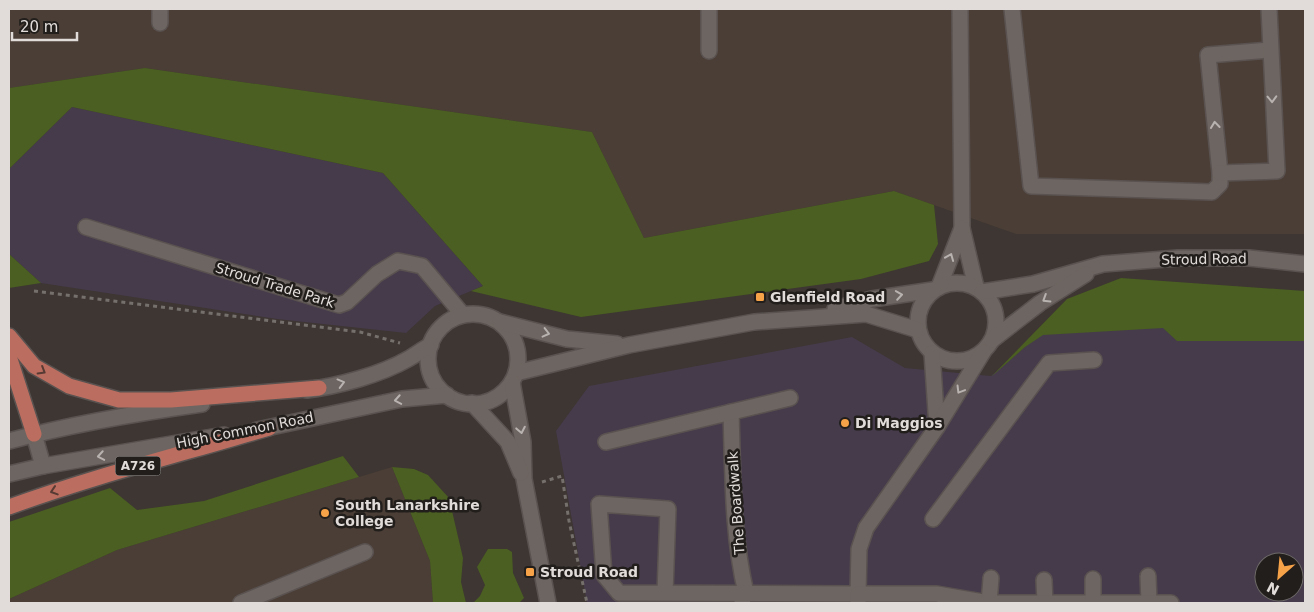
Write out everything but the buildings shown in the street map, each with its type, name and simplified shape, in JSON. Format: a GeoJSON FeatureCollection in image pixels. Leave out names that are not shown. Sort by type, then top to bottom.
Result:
{"type":"FeatureCollection","features":[{"type":"Feature","properties":{"kind":"main road"},"geometry":{"type":"LineString","coordinates":[[9,336],[34,366],[69,386],[119,400],[171,400],[319,388]]}},
{"type":"Feature","properties":{"kind":"main road"},"geometry":{"type":"LineString","coordinates":[[9,356],[34,434]]}},
{"type":"Feature","properties":{"kind":"main road","name":"A726"},"geometry":{"type":"LineString","coordinates":[[9,507],[110,473],[269,428]]}},
{"type":"Feature","properties":{"kind":"street"},"geometry":{"type":"LineString","coordinates":[[709,9],[709,51]]}},
{"type":"Feature","properties":{"kind":"street"},"geometry":{"type":"LineString","coordinates":[[960,9],[962,228],[979,290]]}},
{"type":"Feature","properties":{"kind":"street"},"geometry":{"type":"LineString","coordinates":[[1012,9],[1031,186],[1212,192],[1220,184],[1220,174],[1208,55],[1270,50]]}},
{"type":"Feature","properties":{"kind":"street"},"geometry":{"type":"LineString","coordinates":[[1220,174],[1276,171],[1269,9]]}},
{"type":"Feature","properties":{"kind":"street","name":"Stroud Trade Park"},"geometry":{"type":"LineString","coordinates":[[86,226],[339,305],[346,302],[377,274],[398,261],[422,266],[442,292]]}},
{"type":"Feature","properties":{"kind":"street"},"geometry":{"type":"LineString","coordinates":[[962,228],[936,288],[925,298],[920,308],[917,319],[918,330],[923,343],[932,353],[944,360],[958,362],[971,359],[988,346]]}},
{"type":"Feature","properties":{"kind":"street","name":"Stroud Road"},"geometry":{"type":"LineString","coordinates":[[979,290],[1033,284],[1102,264],[1178,258],[1240,258],[1305,264]]}},
{"type":"Feature","properties":{"kind":"street","name":"Stroud Road"},"geometry":{"type":"LineString","coordinates":[[988,346],[1040,303],[1102,264]]}},
{"type":"Feature","properties":{"kind":"street"},"geometry":{"type":"LineString","coordinates":[[800,318],[872,299],[936,288],[951,283],[964,283],[979,290],[991,302],[996,314],[996,328],[988,346],[937,427],[866,528],[859,550],[858,598]]}},
{"type":"Feature","properties":{"kind":"street"},"geometry":{"type":"LineString","coordinates":[[442,292],[463,315]]}},
{"type":"Feature","properties":{"kind":"street"},"geometry":{"type":"LineString","coordinates":[[442,292],[445,324]]}},
{"type":"Feature","properties":{"kind":"street"},"geometry":{"type":"LineString","coordinates":[[514,377],[629,345],[754,322],[866,314],[918,330]]}},
{"type":"Feature","properties":{"kind":"street"},"geometry":{"type":"LineString","coordinates":[[499,322],[509,332],[516,345],[518,359],[514,377],[505,391],[495,398],[484,402],[472,403],[459,401],[446,395],[437,384],[431,372],[427,347],[436,333],[445,324],[463,315],[482,315],[499,322],[567,339],[629,345]]}},
{"type":"Feature","properties":{"kind":"street","name":"High Common Road"},"geometry":{"type":"LineString","coordinates":[[9,441],[34,434],[148,411],[319,388],[376,374],[406,360],[427,347]]}},
{"type":"Feature","properties":{"kind":"street"},"geometry":{"type":"LineString","coordinates":[[932,353],[937,427]]}},
{"type":"Feature","properties":{"kind":"street"},"geometry":{"type":"LineString","coordinates":[[933,519],[1049,363],[1094,360]]}},
{"type":"Feature","properties":{"kind":"street"},"geometry":{"type":"LineString","coordinates":[[514,377],[523,442],[524,483],[548,603]]}},
{"type":"Feature","properties":{"kind":"street","name":"High Common Road"},"geometry":{"type":"LineString","coordinates":[[9,474],[43,466],[269,428],[402,399],[446,395]]}},
{"type":"Feature","properties":{"kind":"street"},"geometry":{"type":"LineString","coordinates":[[606,442],[790,398]]}},
{"type":"Feature","properties":{"kind":"street"},"geometry":{"type":"LineString","coordinates":[[472,403],[508,442],[524,483]]}},
{"type":"Feature","properties":{"kind":"street","name":"The Boardwalk"},"geometry":{"type":"LineString","coordinates":[[731,412],[734,496],[743,598]]}},
{"type":"Feature","properties":{"kind":"street"},"geometry":{"type":"LineString","coordinates":[[34,434],[43,466]]}},
{"type":"Feature","properties":{"kind":"street"},"geometry":{"type":"LineString","coordinates":[[665,593],[668,509],[599,504],[604,575],[619,593],[665,593],[743,598],[858,598],[937,587],[989,603],[1171,603]]}},
{"type":"Feature","properties":{"kind":"street"},"geometry":{"type":"LineString","coordinates":[[241,603],[365,552]]}},
{"type":"Feature","properties":{"kind":"street"},"geometry":{"type":"LineString","coordinates":[[1148,576],[1149,603]]}},
{"type":"Feature","properties":{"kind":"street"},"geometry":{"type":"LineString","coordinates":[[989,603],[991,578]]}},
{"type":"Feature","properties":{"kind":"street"},"geometry":{"type":"LineString","coordinates":[[1093,579],[1093,603]]}},
{"type":"Feature","properties":{"kind":"street"},"geometry":{"type":"LineString","coordinates":[[1044,580],[1045,603]]}},
{"type":"Feature","properties":{"kind":"path"},"geometry":{"type":"LineString","coordinates":[[34,291],[360,332],[427,347]]}},
{"type":"Feature","properties":{"kind":"path"},"geometry":{"type":"LineString","coordinates":[[524,483],[562,476],[588,603]]}},
{"type":"Feature","properties":{"kind":"shaded area"},"geometry":{"type":"Polygon","coordinates":[[[9,9],[1305,9],[1305,234],[1016,234],[894,191],[644,238],[592,132],[145,68],[9,88],[9,9]]]}},
{"type":"Feature","properties":{"kind":"shaded area"},"geometry":{"type":"Polygon","coordinates":[[[72,107],[383,173],[483,286],[435,306],[406,333],[277,319],[41,283],[9,254],[9,169],[72,107]]]}},
{"type":"Feature","properties":{"kind":"shaded area"},"geometry":{"type":"Polygon","coordinates":[[[1305,292],[1305,603],[587,603],[556,431],[589,386],[852,337],[905,368],[991,376],[1072,306],[1305,292]]]}},
{"type":"Feature","properties":{"kind":"shaded area","name":"South Lanarkshire College"},"geometry":{"type":"Polygon","coordinates":[[[392,467],[430,561],[433,603],[9,603],[9,599],[117,550],[392,467]]]}},
{"type":"Feature","properties":{"kind":"green space"},"geometry":{"type":"Polygon","coordinates":[[[145,68],[592,132],[644,238],[894,191],[934,205],[938,244],[929,261],[861,279],[581,317],[471,291],[483,286],[383,173],[72,107],[9,169],[9,88],[145,68]]]}},
{"type":"Feature","properties":{"kind":"green space"},"geometry":{"type":"Polygon","coordinates":[[[9,254],[41,283],[9,288],[9,254]]]}},
{"type":"Feature","properties":{"kind":"green space"},"geometry":{"type":"Polygon","coordinates":[[[1121,278],[1305,291],[1305,341],[1177,341],[1163,328],[1043,335],[1025,347],[991,377],[1067,299],[1121,278]]]}},
{"type":"Feature","properties":{"kind":"green space"},"geometry":{"type":"Polygon","coordinates":[[[343,456],[359,477],[117,550],[9,599],[9,522],[110,488],[137,510],[204,501],[343,456]]]}},
{"type":"Feature","properties":{"kind":"green space"},"geometry":{"type":"Polygon","coordinates":[[[392,467],[414,469],[428,475],[449,498],[463,558],[461,582],[466,603],[433,603],[430,561],[392,467]]]}},
{"type":"Feature","properties":{"kind":"green space"},"geometry":{"type":"Polygon","coordinates":[[[488,549],[507,549],[512,552],[513,573],[524,598],[519,603],[473,603],[480,596],[485,585],[477,567],[488,549]]]}},
{"type":"Feature","properties":{"kind":"place","name":"Glenfield Road"},"geometry":{"type":"Point","coordinates":[760,297]}},
{"type":"Feature","properties":{"kind":"place","name":"Di Maggios"},"geometry":{"type":"Point","coordinates":[845,423]}},
{"type":"Feature","properties":{"kind":"place","name":"South Lanarkshire College"},"geometry":{"type":"Point","coordinates":[325,513]}},
{"type":"Feature","properties":{"kind":"place","name":"Stroud Road"},"geometry":{"type":"Point","coordinates":[530,572]}}]}
